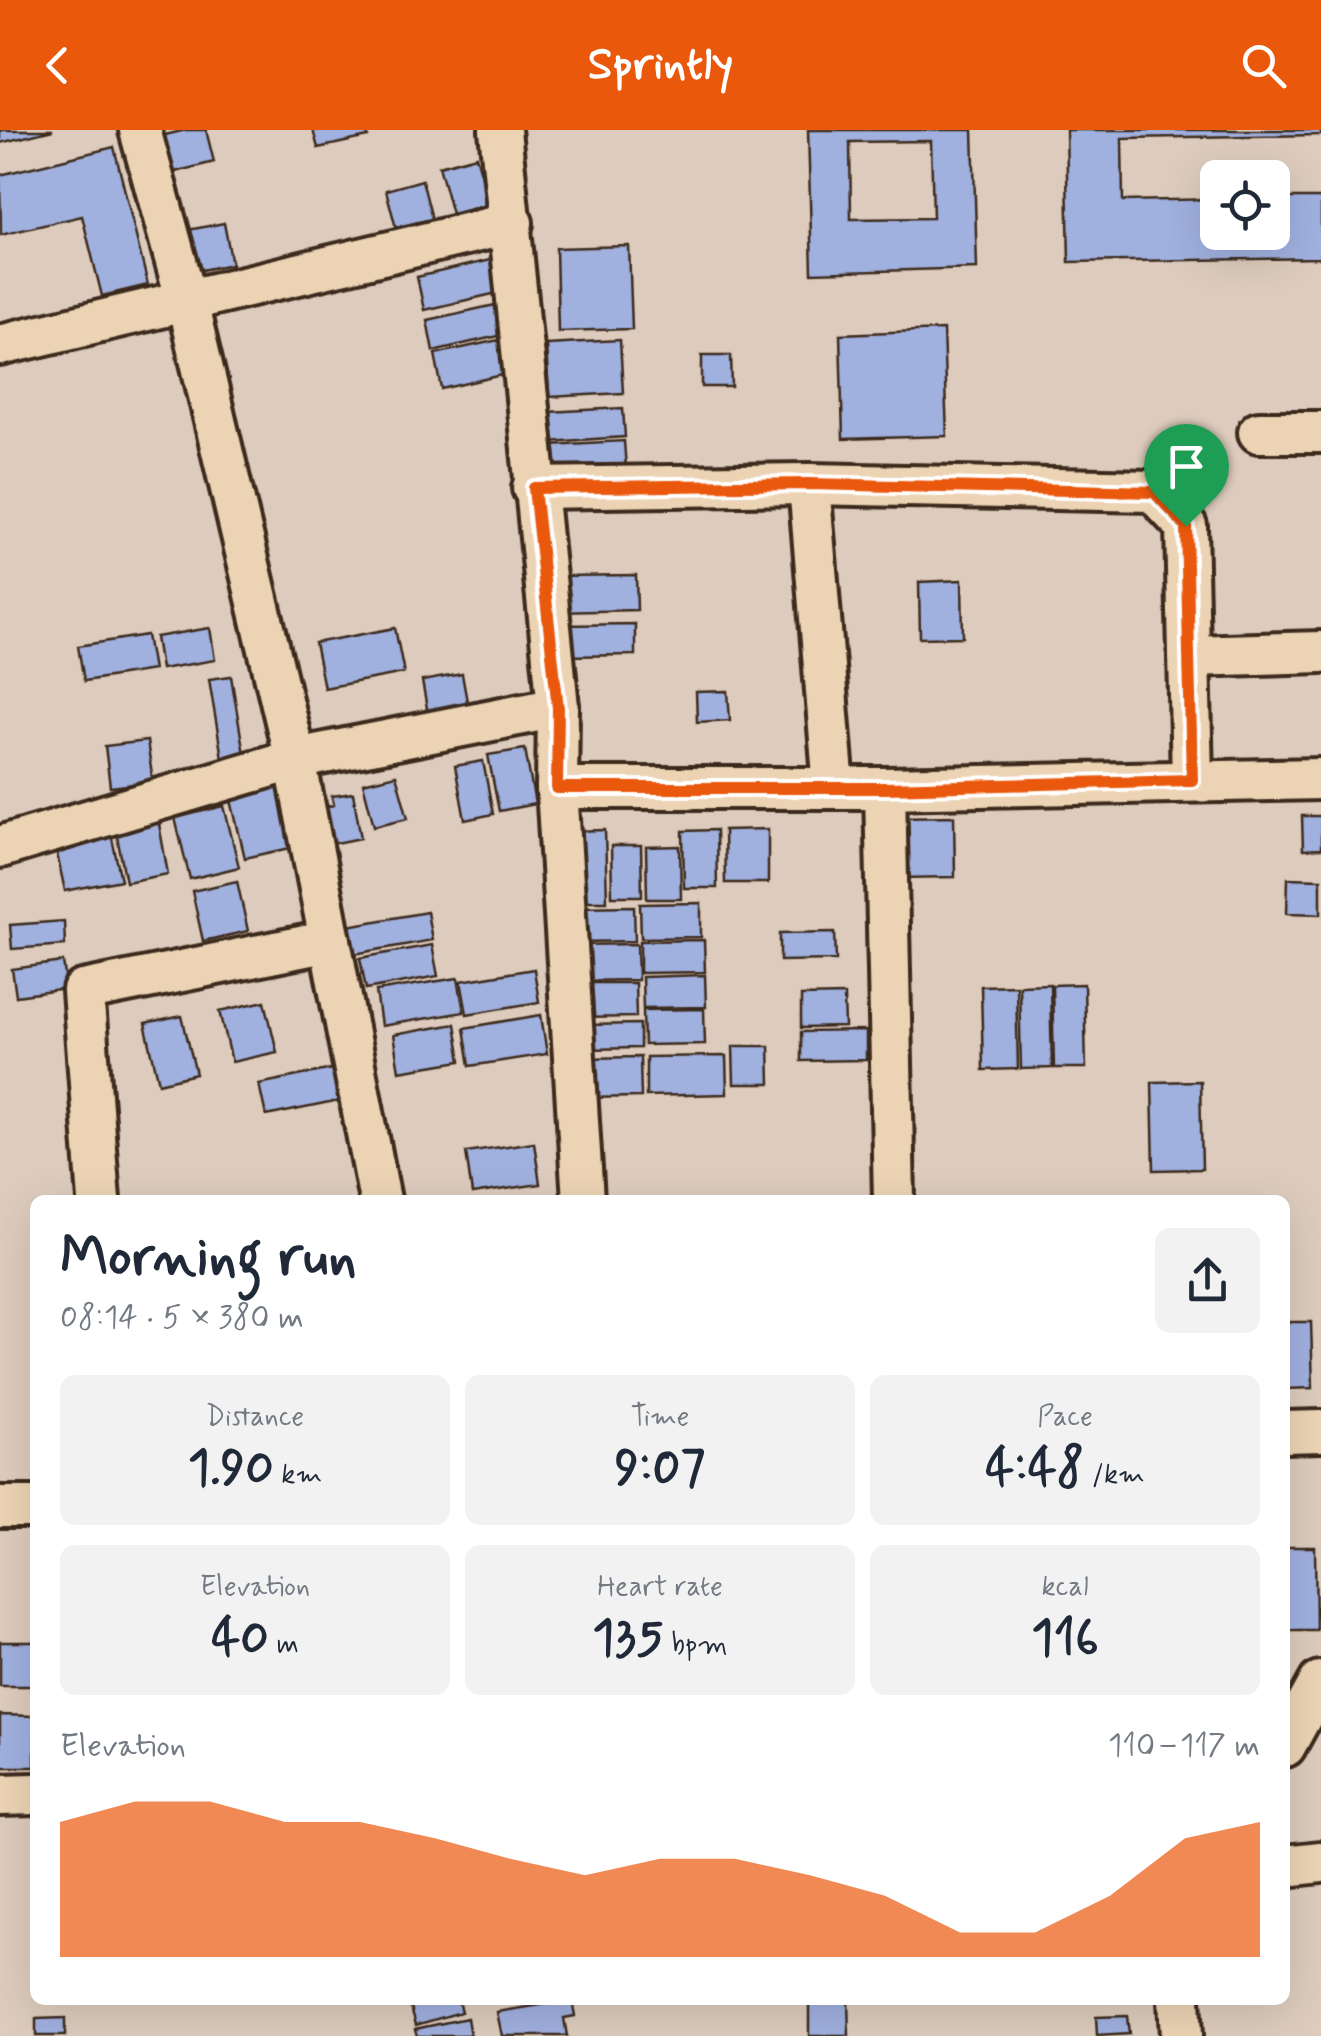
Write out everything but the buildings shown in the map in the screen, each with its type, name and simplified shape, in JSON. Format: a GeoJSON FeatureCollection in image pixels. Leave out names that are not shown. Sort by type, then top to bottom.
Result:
{"type":"FeatureCollection","features":[{"type":"Feature","properties":{"kind":"street"},"geometry":{"type":"LineString","coordinates":[[140,130],[186,298],[295,759],[379,1195]]}},
{"type":"Feature","properties":{"kind":"street"},"geometry":{"type":"LineString","coordinates":[[500,130],[558,708],[557,788],[583,1195]]}},
{"type":"Feature","properties":{"kind":"street"},"geometry":{"type":"LineString","coordinates":[[0,345],[512,223]]}},
{"type":"Feature","properties":{"kind":"street"},"geometry":{"type":"LineString","coordinates":[[1259,432],[1321,432]]}},
{"type":"Feature","properties":{"kind":"street"},"geometry":{"type":"LineString","coordinates":[[534,488],[808,484],[1154,492],[1186,526],[1192,780]]}},
{"type":"Feature","properties":{"kind":"street"},"geometry":{"type":"LineString","coordinates":[[808,484],[834,788]]}},
{"type":"Feature","properties":{"kind":"street"},"geometry":{"type":"LineString","coordinates":[[1190,656],[1321,652]]}},
{"type":"Feature","properties":{"kind":"street"},"geometry":{"type":"LineString","coordinates":[[0,846],[295,759],[558,708]]}},
{"type":"Feature","properties":{"kind":"street"},"geometry":{"type":"LineString","coordinates":[[557,788],[885,788],[1321,778]]}},
{"type":"Feature","properties":{"kind":"street"},"geometry":{"type":"LineString","coordinates":[[885,788],[894,1195]]}},
{"type":"Feature","properties":{"kind":"street"},"geometry":{"type":"LineString","coordinates":[[100,1195],[83,991],[330,942]]}},
{"type":"Feature","properties":{"kind":"street"},"geometry":{"type":"LineString","coordinates":[[1290,1432],[1321,1431]]}},
{"type":"Feature","properties":{"kind":"street"},"geometry":{"type":"LineString","coordinates":[[0,1508],[30,1506]]}},
{"type":"Feature","properties":{"kind":"street"},"geometry":{"type":"LineString","coordinates":[[1290,1732],[1308,1681]]}},
{"type":"Feature","properties":{"kind":"street"},"geometry":{"type":"LineString","coordinates":[[0,1795],[30,1794]]}},
{"type":"Feature","properties":{"kind":"street"},"geometry":{"type":"LineString","coordinates":[[1290,1865],[1321,1862]]}},
{"type":"Feature","properties":{"kind":"street"},"geometry":{"type":"LineString","coordinates":[[1180,2005],[1180,2036]]}},
{"type":"Feature","properties":{"kind":"route"},"geometry":{"type":"LineString","coordinates":[[808,484],[1154,492],[1186,526],[1192,780],[885,788],[557,788],[558,708],[534,488],[808,484]]}}]}
